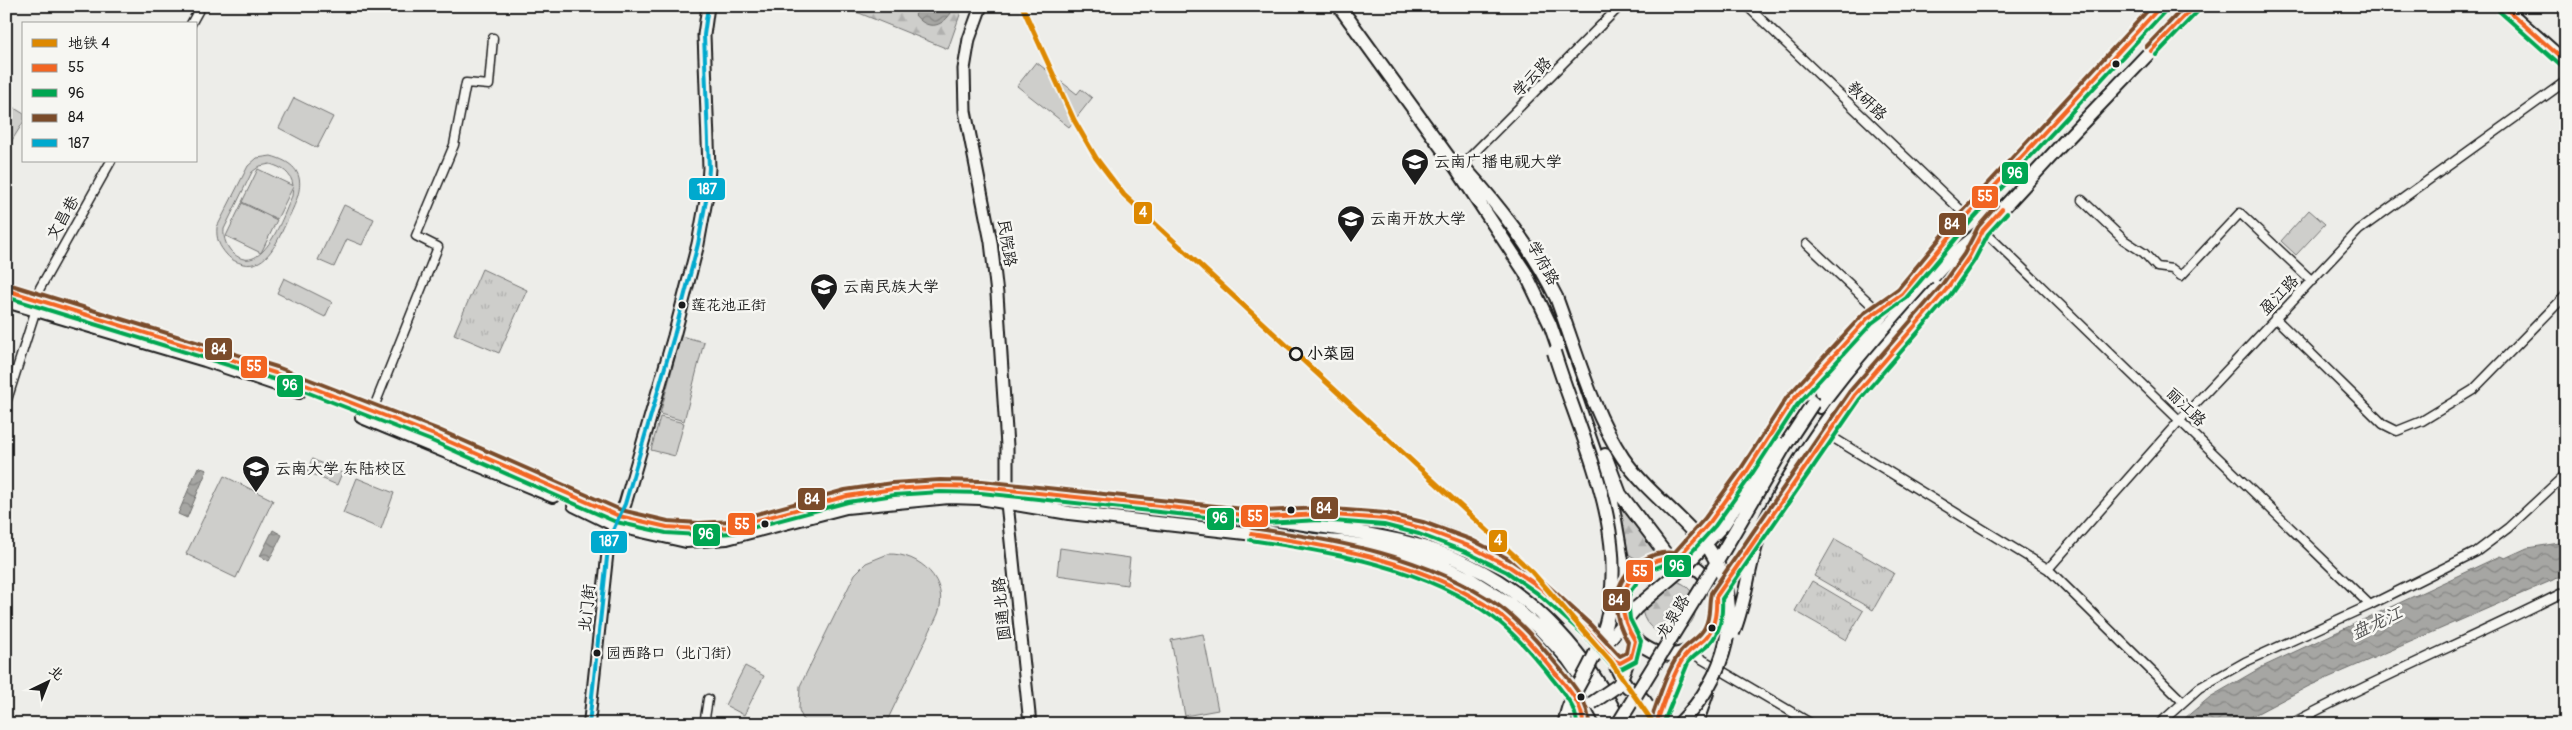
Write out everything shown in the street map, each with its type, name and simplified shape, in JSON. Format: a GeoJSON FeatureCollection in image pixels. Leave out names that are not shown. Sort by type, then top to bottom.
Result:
{"type":"FeatureCollection","features":[{"type":"Feature","properties":{"kind":"main road"},"geometry":{"type":"LineString","coordinates":[[617,521],[625,504],[698,244],[709,168],[704,47],[708,6]]}},
{"type":"Feature","properties":{"kind":"main road","name":"民院路"},"geometry":{"type":"LineString","coordinates":[[981,6],[969,40],[964,68],[965,111],[993,259],[1005,417],[1008,490]]}},
{"type":"Feature","properties":{"kind":"main road","name":"学府路"},"geometry":{"type":"LineString","coordinates":[[1339,6],[1457,169],[1525,272],[1550,324],[1612,502],[1625,578],[1623,592]]}},
{"type":"Feature","properties":{"kind":"main road","name":"学府路"},"geometry":{"type":"LineString","coordinates":[[1349,6],[1462,165],[1530,269],[1556,322],[1620,494],[1672,558]]}},
{"type":"Feature","properties":{"kind":"main road"},"geometry":{"type":"LineString","coordinates":[[1564,721],[1592,659],[1636,608],[1684,567],[1724,524],[1787,426],[1815,402],[1848,355],[1967,216],[2161,6]]}},
{"type":"Feature","properties":{"kind":"main road","name":"龙泉路"},"geometry":{"type":"LineString","coordinates":[[1619,724],[1784,447],[1815,402],[1954,254],[1983,230],[2194,6]]}},
{"type":"Feature","properties":{"kind":"main road"},"geometry":{"type":"LineString","coordinates":[[2503,6],[2566,62]]}},
{"type":"Feature","properties":{"kind":"main road"},"geometry":{"type":"LineString","coordinates":[[1462,165],[1493,199],[1544,272],[1556,297],[1606,428],[1624,458],[1650,491],[1711,551],[1721,574],[1728,598],[1730,622],[1724,654]]}},
{"type":"Feature","properties":{"kind":"main road"},"geometry":{"type":"LineString","coordinates":[[1696,724],[1745,595],[1756,546],[1771,508],[1801,457],[1847,392],[1938,287],[1983,230]]}},
{"type":"Feature","properties":{"kind":"main road"},"geometry":{"type":"LineString","coordinates":[[1716,597],[1827,434],[1876,369],[1946,290],[1969,258],[1983,230]]}},
{"type":"Feature","properties":{"kind":"main road","name":"学府路"},"geometry":{"type":"LineString","coordinates":[[1525,272],[1603,496],[1609,532],[1612,586],[1606,623],[1592,659]]}},
{"type":"Feature","properties":{"kind":"main road"},"geometry":{"type":"LineString","coordinates":[[6,290],[275,373],[434,435],[617,521],[699,529],[732,527],[846,496],[893,489],[940,486],[1008,490],[1263,517],[1369,533],[1427,548],[1468,564],[1504,586],[1540,613],[1571,644],[1608,724]]}},
{"type":"Feature","properties":{"kind":"main road"},"geometry":{"type":"LineString","coordinates":[[1672,558],[1690,564],[1702,572],[1711,583],[1716,597],[1717,613],[1712,629],[1702,642],[1688,651],[1670,655],[1657,654],[1635,641],[1627,630],[1622,618],[1623,592],[1630,579],[1640,569],[1672,558],[1727,498],[1792,401],[1877,310],[1902,294]]}},
{"type":"Feature","properties":{"kind":"main road"},"geometry":{"type":"LineString","coordinates":[[6,300],[38,299],[280,384],[576,506],[617,521],[686,541],[727,538],[846,506],[948,497],[980,498],[1298,540],[1341,542],[1390,550],[1429,560],[1470,578],[1510,604],[1541,630],[1568,659],[1619,724]]}},
{"type":"Feature","properties":{"kind":"main road","name":"龙泉路"},"geometry":{"type":"LineString","coordinates":[[1627,724],[1707,593],[1790,450],[1815,402]]}},
{"type":"Feature","properties":{"kind":"main road","name":"圆通北路"},"geometry":{"type":"LineString","coordinates":[[1008,490],[1007,503],[1030,724]]}},
{"type":"Feature","properties":{"kind":"main road"},"geometry":{"type":"LineString","coordinates":[[1263,517],[1320,514],[1385,519],[1446,536],[1510,567],[1540,588],[1588,630],[1614,660],[1622,683],[1640,695],[1651,709],[1656,724]]}},
{"type":"Feature","properties":{"kind":"main road"},"geometry":{"type":"LineString","coordinates":[[1298,540],[1363,556],[1433,578],[1469,595],[1496,612],[1529,643],[1550,667],[1584,722]]}},
{"type":"Feature","properties":{"kind":"main road"},"geometry":{"type":"LineString","coordinates":[[1622,683],[1635,641]]}},
{"type":"Feature","properties":{"kind":"main road"},"geometry":{"type":"LineString","coordinates":[[1656,724],[1674,677],[1688,651]]}},
{"type":"Feature","properties":{"kind":"main road"},"geometry":{"type":"LineString","coordinates":[[1614,660],[1620,663],[1631,657]]}},
{"type":"Feature","properties":{"kind":"main road"},"geometry":{"type":"LineString","coordinates":[[1594,692],[1622,683]]}},
{"type":"Feature","properties":{"kind":"main road"},"geometry":{"type":"LineString","coordinates":[[1584,722],[1594,692]]}},
{"type":"Feature","properties":{"kind":"main road"},"geometry":{"type":"LineString","coordinates":[[1679,724],[1707,692]]}},
{"type":"Feature","properties":{"kind":"street"},"geometry":{"type":"LineString","coordinates":[[192,22],[201,6]]}},
{"type":"Feature","properties":{"kind":"street","name":"学云路"},"geometry":{"type":"LineString","coordinates":[[1462,165],[1620,6]]}},
{"type":"Feature","properties":{"kind":"street","name":"教研路"},"geometry":{"type":"LineString","coordinates":[[1748,6],[1967,216]]}},
{"type":"Feature","properties":{"kind":"street"},"geometry":{"type":"LineString","coordinates":[[372,412],[438,247],[416,236],[454,145],[466,83],[489,85],[493,38]]}},
{"type":"Feature","properties":{"kind":"street","name":"盈江路"},"geometry":{"type":"LineString","coordinates":[[2048,569],[2180,420],[2359,230],[2376,215],[2566,81]]}},
{"type":"Feature","properties":{"kind":"street","name":"文昌巷"},"geometry":{"type":"LineString","coordinates":[[6,403],[38,299],[110,162]]}},
{"type":"Feature","properties":{"kind":"street"},"geometry":{"type":"LineString","coordinates":[[2082,200],[2124,240],[2144,253],[2157,266],[2172,269],[2181,276],[2240,213],[2312,281]]}},
{"type":"Feature","properties":{"kind":"street","name":"丽江路"},"geometry":{"type":"LineString","coordinates":[[1983,230],[2370,605]]}},
{"type":"Feature","properties":{"kind":"street"},"geometry":{"type":"LineString","coordinates":[[1807,244],[1877,310]]}},
{"type":"Feature","properties":{"kind":"street"},"geometry":{"type":"LineString","coordinates":[[2275,318],[2383,424],[2397,431],[2422,421],[2473,390],[2566,296]]}},
{"type":"Feature","properties":{"kind":"street"},"geometry":{"type":"LineString","coordinates":[[1827,434],[2048,569],[2182,701]]}},
{"type":"Feature","properties":{"kind":"street"},"geometry":{"type":"LineString","coordinates":[[2158,724],[2199,688],[2245,662],[2370,605],[2476,552],[2508,528],[2566,474]]}},
{"type":"Feature","properties":{"kind":"street","name":"北门街"},"geometry":{"type":"LineString","coordinates":[[589,724],[609,539],[617,521]]}},
{"type":"Feature","properties":{"kind":"street"},"geometry":{"type":"LineString","coordinates":[[2291,724],[2341,697],[2506,622],[2566,591]]}},
{"type":"Feature","properties":{"kind":"street"},"geometry":{"type":"LineString","coordinates":[[1688,651],[1812,724]]}},
{"type":"Feature","properties":{"kind":"street"},"geometry":{"type":"LineString","coordinates":[[704,724],[708,699]]}},
{"type":"Feature","properties":{"kind":"green space"},"geometry":{"type":"Polygon","coordinates":[[[824,6],[963,6],[948,49],[859,13],[824,6]]]}},
{"type":"Feature","properties":{"kind":"green space"},"geometry":{"type":"Polygon","coordinates":[[[1036,62],[1077,94],[1081,89],[1092,98],[1069,127],[1017,86],[1036,62]]]}},
{"type":"Feature","properties":{"kind":"green space"},"geometry":{"type":"Polygon","coordinates":[[[294,98],[333,117],[317,148],[279,128],[294,98]]]}},
{"type":"Feature","properties":{"kind":"green space"},"geometry":{"type":"Polygon","coordinates":[[[6,103],[22,113],[22,124],[6,150],[6,103]]]}},
{"type":"Feature","properties":{"kind":"green space"},"geometry":{"type":"Polygon","coordinates":[[[271,156],[293,167],[298,174],[300,182],[299,191],[292,211],[271,251],[259,262],[243,264],[230,258],[222,249],[217,235],[217,227],[248,166],[257,158],[271,156]],[[274,165],[260,166],[252,172],[224,229],[225,240],[229,249],[244,259],[254,258],[271,241],[292,196],[293,187],[277,219],[242,202],[258,169],[293,186],[288,174],[274,165]]]}},
{"type":"Feature","properties":{"kind":"green space"},"geometry":{"type":"Polygon","coordinates":[[[242,203],[277,220],[261,253],[226,236],[242,203]]]}},
{"type":"Feature","properties":{"kind":"green space"},"geometry":{"type":"Polygon","coordinates":[[[344,205],[374,219],[362,245],[347,239],[334,267],[318,260],[344,205]]]}},
{"type":"Feature","properties":{"kind":"green space"},"geometry":{"type":"Polygon","coordinates":[[[2309,210],[2325,224],[2296,255],[2281,241],[2309,210]]]}},
{"type":"Feature","properties":{"kind":"green space"},"geometry":{"type":"Polygon","coordinates":[[[482,269],[527,290],[499,353],[454,334],[482,269]]]}},
{"type":"Feature","properties":{"kind":"green space"},"geometry":{"type":"Polygon","coordinates":[[[284,278],[332,302],[325,317],[277,293],[284,278]]]}},
{"type":"Feature","properties":{"kind":"green space"},"geometry":{"type":"Polygon","coordinates":[[[681,336],[704,342],[684,421],[660,414],[681,336]]]}},
{"type":"Feature","properties":{"kind":"green space"},"geometry":{"type":"Polygon","coordinates":[[[660,417],[684,423],[675,456],[651,450],[660,417]]]}},
{"type":"Feature","properties":{"kind":"green space"},"geometry":{"type":"Polygon","coordinates":[[[312,459],[342,473],[337,485],[307,472],[312,459]]]}},
{"type":"Feature","properties":{"kind":"green space"},"geometry":{"type":"Polygon","coordinates":[[[224,476],[273,500],[236,578],[186,554],[224,476]]]}},
{"type":"Feature","properties":{"kind":"green space"},"geometry":{"type":"Polygon","coordinates":[[[357,478],[394,493],[381,529],[343,513],[357,478]]]}},
{"type":"Feature","properties":{"kind":"green space"},"geometry":{"type":"Polygon","coordinates":[[[1620,504],[1655,552],[1638,560],[1628,554],[1620,504]]]}},
{"type":"Feature","properties":{"kind":"green space"},"geometry":{"type":"Polygon","coordinates":[[[1835,539],[1894,573],[1873,610],[1814,576],[1835,539]]]}},
{"type":"Feature","properties":{"kind":"green space"},"geometry":{"type":"Polygon","coordinates":[[[1060,548],[1130,558],[1127,585],[1057,575],[1060,548]]]}},
{"type":"Feature","properties":{"kind":"green space"},"geometry":{"type":"Polygon","coordinates":[[[888,554],[911,558],[929,571],[936,580],[941,602],[938,614],[886,724],[805,724],[799,710],[800,686],[855,574],[866,563],[888,554]]]}},
{"type":"Feature","properties":{"kind":"green space"},"geometry":{"type":"Polygon","coordinates":[[[1669,580],[1679,582],[1688,588],[1694,597],[1696,607],[1694,617],[1688,626],[1679,632],[1669,634],[1659,632],[1650,626],[1644,617],[1642,607],[1644,597],[1650,588],[1659,582],[1669,580]]]}},
{"type":"Feature","properties":{"kind":"green space"},"geometry":{"type":"Polygon","coordinates":[[[1812,581],[1863,611],[1846,640],[1795,611],[1812,581]]]}},
{"type":"Feature","properties":{"kind":"green space"},"geometry":{"type":"Polygon","coordinates":[[[1203,634],[1218,710],[1185,716],[1171,640],[1203,634]]]}},
{"type":"Feature","properties":{"kind":"green space"},"geometry":{"type":"Polygon","coordinates":[[[745,666],[764,676],[744,715],[725,705],[745,666]]]}},
{"type":"Feature","properties":{"kind":"water"},"geometry":{"type":"Polygon","coordinates":[[[921,6],[947,6],[951,13],[943,22],[929,25],[915,15],[921,6]]]}},
{"type":"Feature","properties":{"kind":"water"},"geometry":{"type":"Polygon","coordinates":[[[198,467],[207,470],[187,518],[178,514],[198,467]]]}},
{"type":"Feature","properties":{"kind":"water"},"geometry":{"type":"Polygon","coordinates":[[[273,530],[282,535],[269,561],[260,556],[273,530]]]}},
{"type":"Feature","properties":{"kind":"water","name":"盘龙江"},"geometry":{"type":"Polygon","coordinates":[[[2566,542],[2566,572],[2553,580],[2309,686],[2237,724],[2178,724],[2210,697],[2262,667],[2500,556],[2505,558],[2527,548],[2566,542]]]}},
{"type":"Feature","properties":{"kind":"metro line","name":"4"},"geometry":{"type":"LineString","coordinates":[[1022,6],[1074,120],[1096,158],[1124,195],[1532,572],[1611,662],[1654,724]]}},
{"type":"Feature","properties":{"kind":"transit line","name":"187"},"geometry":{"type":"LineString","coordinates":[[589,724],[609,539],[625,504],[674,336],[698,244],[707,195],[709,168],[704,35],[708,6]]}},
{"type":"Feature","properties":{"kind":"transit line","name":"84"},"geometry":{"type":"LineString","coordinates":[[8,284],[277,367],[437,429],[621,510],[668,521],[699,523],[731,521],[845,490],[892,483],[940,480],[982,481],[1263,511],[1320,508],[1385,513],[1423,522],[1472,540],[1513,561],[1545,583],[1591,625],[1620,656],[1626,653],[1628,642],[1618,620],[1616,598],[1624,578],[1631,569],[1653,555],[1674,553],[1705,518],[1740,470],[1787,397],[1864,313],[1898,289],[1962,212],[2152,6]]}},
{"type":"Feature","properties":{"kind":"transit line","name":"55"},"geometry":{"type":"LineString","coordinates":[[6,290],[275,373],[434,435],[619,516],[667,527],[699,529],[732,527],[847,496],[893,489],[940,486],[981,487],[1263,517],[1320,514],[1385,519],[1421,528],[1469,546],[1510,567],[1541,588],[1587,630],[1614,660],[1620,663],[1631,657],[1635,641],[1625,620],[1623,600],[1629,582],[1636,573],[1653,562],[1664,559],[1676,560],[1710,522],[1745,474],[1792,401],[1868,318],[1902,294],[1967,216],[2161,6]]}},
{"type":"Feature","properties":{"kind":"transit line","name":"84"},"geometry":{"type":"LineString","coordinates":[[2146,47],[2185,6]]}},
{"type":"Feature","properties":{"kind":"transit line","name":"55"},"geometry":{"type":"LineString","coordinates":[[2151,51],[2194,6]]}},
{"type":"Feature","properties":{"kind":"transit line","name":"55"},"geometry":{"type":"LineString","coordinates":[[2503,6],[2566,62]]}},
{"type":"Feature","properties":{"kind":"transit line","name":"96"},"geometry":{"type":"LineString","coordinates":[[6,297],[273,379],[432,441],[616,522],[666,533],[699,535],[733,533],[848,502],[894,495],[940,492],[981,493],[1262,523],[1320,520],[1384,525],[1419,534],[1466,552],[1507,572],[1537,593],[1583,634],[1610,665],[1621,669],[1636,661],[1641,641],[1630,619],[1628,600],[1630,592],[1641,577],[1650,570],[1663,565],[1677,566],[1681,564],[1715,526],[1797,405],[1872,323],[1906,298],[1972,220],[2166,10]]}},
{"type":"Feature","properties":{"kind":"transit line","name":"96"},"geometry":{"type":"LineString","coordinates":[[2156,55],[2199,10]]}},
{"type":"Feature","properties":{"kind":"transit line","name":"96"},"geometry":{"type":"LineString","coordinates":[[2499,11],[2562,67]]}},
{"type":"Feature","properties":{"kind":"transit line","name":"84"},"geometry":{"type":"LineString","coordinates":[[1650,722],[1674,662],[1682,650],[1700,635],[1705,627],[1708,619],[1711,593],[1850,391],[1941,286],[1964,254],[1978,227],[1997,205]]}},
{"type":"Feature","properties":{"kind":"transit line","name":"55"},"geometry":{"type":"LineString","coordinates":[[1656,724],[1670,684],[1681,662],[1689,651],[1705,639],[1712,628],[1716,610],[1716,597],[1855,395],[1946,290],[1969,257],[1983,230],[2002,209]]}},
{"type":"Feature","properties":{"kind":"transit line","name":"96"},"geometry":{"type":"LineString","coordinates":[[1663,724],[1688,663],[1715,637],[1721,618],[1722,599],[1860,399],[1951,294],[1974,261],[1988,234],[2007,213]]}},
{"type":"Feature","properties":{"kind":"transit line","name":"84"},"geometry":{"type":"LineString","coordinates":[[1252,528],[1316,538],[1380,553],[1442,574],[1471,589],[1507,612],[1544,649],[1583,700],[1589,724]]}},
{"type":"Feature","properties":{"kind":"transit line","name":"55"},"geometry":{"type":"LineString","coordinates":[[1251,534],[1314,544],[1378,559],[1440,580],[1469,595],[1504,618],[1532,646],[1572,694],[1580,708],[1583,724]]}},
{"type":"Feature","properties":{"kind":"transit line","name":"96"},"geometry":{"type":"LineString","coordinates":[[1250,540],[1313,550],[1377,564],[1409,574],[1467,600],[1501,624],[1547,672],[1566,696],[1576,717],[1577,724]]}},
{"type":"Feature","properties":{"kind":"place","name":"云南广播电视大学"},"geometry":{"type":"Point","coordinates":[1415,186]}},
{"type":"Feature","properties":{"kind":"place","name":"云南开放大学"},"geometry":{"type":"Point","coordinates":[1351,243]}},
{"type":"Feature","properties":{"kind":"place","name":"莲花池正街"},"geometry":{"type":"Point","coordinates":[682,305]}},
{"type":"Feature","properties":{"kind":"place","name":"云南民族大学"},"geometry":{"type":"Point","coordinates":[824,311]}},
{"type":"Feature","properties":{"kind":"place","name":"小菜园"},"geometry":{"type":"Point","coordinates":[1296,354]}},
{"type":"Feature","properties":{"kind":"place","name":"云南大学 东陆校区"},"geometry":{"type":"Point","coordinates":[256,493]}},
{"type":"Feature","properties":{"kind":"place","name":"园西路口（北门街）"},"geometry":{"type":"Point","coordinates":[597,653]}}]}
